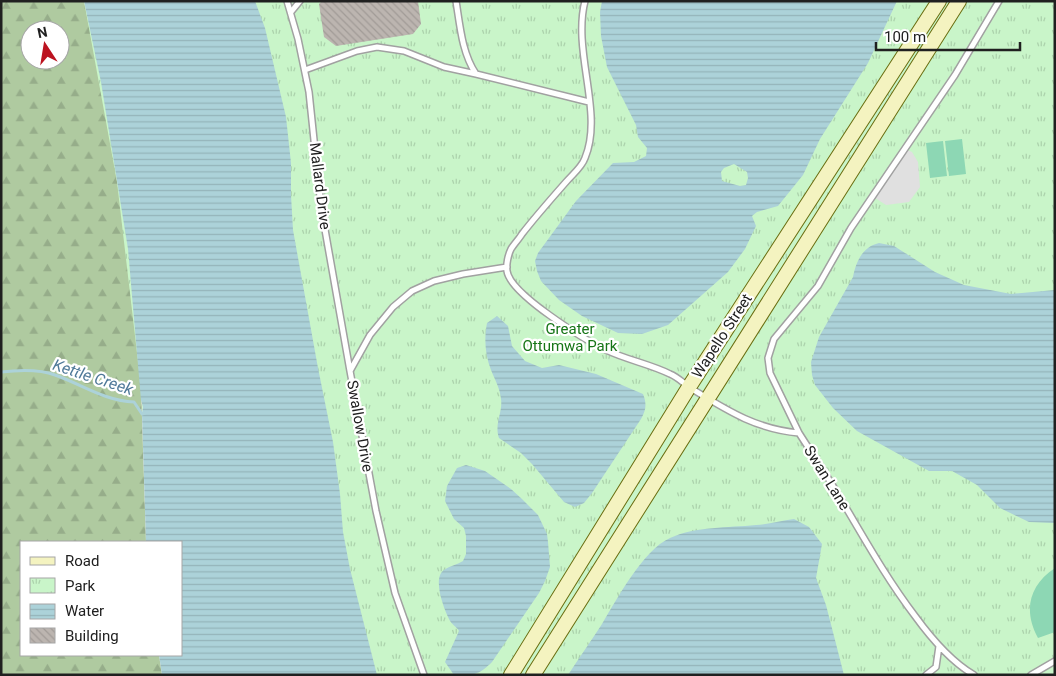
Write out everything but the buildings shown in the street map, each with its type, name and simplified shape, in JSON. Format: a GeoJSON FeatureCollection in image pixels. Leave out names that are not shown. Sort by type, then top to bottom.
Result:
{"type":"FeatureCollection","features":[{"type":"Feature","properties":{"kind":"main road","name":"Wapello Street"},"geometry":{"type":"LineString","coordinates":[[511,675],[690,387],[939,1]]}},
{"type":"Feature","properties":{"kind":"main road","name":"Wapello Street"},"geometry":{"type":"LineString","coordinates":[[533,675],[959,1]]}},
{"type":"Feature","properties":{"kind":"lane","name":"Mallard Drive"},"geometry":{"type":"LineString","coordinates":[[287,1],[309,92],[321,207],[350,371]]}},
{"type":"Feature","properties":{"kind":"lane"},"geometry":{"type":"LineString","coordinates":[[291,12],[300,1]]}},
{"type":"Feature","properties":{"kind":"lane"},"geometry":{"type":"LineString","coordinates":[[456,1],[463,45],[470,65],[476,74]]}},
{"type":"Feature","properties":{"kind":"lane"},"geometry":{"type":"LineString","coordinates":[[507,268],[511,249],[536,216],[584,161],[591,143],[591,120],[581,39],[582,13],[585,1]]}},
{"type":"Feature","properties":{"kind":"lane"},"geometry":{"type":"LineString","coordinates":[[799,433],[770,374],[768,358],[774,339],[818,286],[851,228],[955,75],[998,1]]}},
{"type":"Feature","properties":{"kind":"lane"},"geometry":{"type":"LineString","coordinates":[[305,70],[357,51],[377,47],[404,51],[444,67],[589,102]]}},
{"type":"Feature","properties":{"kind":"lane","name":"Swan Lane"},"geometry":{"type":"LineString","coordinates":[[507,268],[507,273],[518,289],[542,311],[606,350],[672,374],[709,399],[763,427],[799,433],[892,586],[931,639],[952,659],[974,675]]}},
{"type":"Feature","properties":{"kind":"lane","name":"Swallow Drive"},"geometry":{"type":"LineString","coordinates":[[424,675],[395,593],[372,493],[350,371],[370,335],[393,307],[412,291],[434,281],[462,274],[507,268]]}},
{"type":"Feature","properties":{"kind":"lane"},"geometry":{"type":"LineString","coordinates":[[926,675],[936,667],[939,646]]}},
{"type":"Feature","properties":{"kind":"lane"},"geometry":{"type":"LineString","coordinates":[[1031,675],[1055,662]]}},
{"type":"Feature","properties":{"kind":"green space"},"geometry":{"type":"Polygon","coordinates":[[[1,1],[84,1],[101,82],[128,249],[141,387],[146,541],[20,541],[20,656],[159,656],[162,675],[1,675],[1,1]]]}},
{"type":"Feature","properties":{"kind":"green space","name":"Greater Ottumwa Park"},"geometry":{"type":"Polygon","coordinates":[[[84,1],[1055,1],[1055,675],[163,675],[182,656],[182,541],[150,541],[141,387],[117,182],[84,1]]]}},
{"type":"Feature","properties":{"kind":"green space"},"geometry":{"type":"Polygon","coordinates":[[[962,139],[966,174],[949,176],[945,141],[962,139]]]}},
{"type":"Feature","properties":{"kind":"green space"},"geometry":{"type":"Polygon","coordinates":[[[943,141],[947,176],[930,178],[926,143],[943,141]]]}},
{"type":"Feature","properties":{"kind":"green space"},"geometry":{"type":"Polygon","coordinates":[[[1055,568],[1055,632],[1038,638],[1031,618],[1031,599],[1039,582],[1055,568]]]}},
{"type":"Feature","properties":{"kind":"shaded area"},"geometry":{"type":"Polygon","coordinates":[[[905,149],[912,152],[918,162],[920,187],[909,202],[886,205],[872,196],[905,149]]]}},
{"type":"Feature","properties":{"kind":"water"},"geometry":{"type":"Polygon","coordinates":[[[84,1],[255,1],[265,28],[286,117],[291,163],[293,230],[333,442],[343,532],[350,569],[377,675],[162,675],[159,656],[182,656],[182,541],[146,541],[143,407],[128,249],[101,82],[84,1]]]}},
{"type":"Feature","properties":{"kind":"water"},"geometry":{"type":"Polygon","coordinates":[[[602,1],[897,1],[868,63],[820,139],[803,175],[778,206],[757,212],[752,216],[756,226],[745,249],[728,272],[668,325],[642,334],[618,333],[582,316],[559,300],[541,281],[535,261],[538,253],[576,201],[613,163],[634,162],[646,156],[647,148],[638,137],[636,125],[607,67],[601,36],[600,12],[602,1]],[[734,164],[724,168],[721,172],[722,181],[740,186],[746,185],[747,172],[734,164]]]}},
{"type":"Feature","properties":{"kind":"water"},"geometry":{"type":"Polygon","coordinates":[[[879,243],[894,246],[935,272],[964,285],[1011,294],[1055,290],[1055,523],[1029,522],[1000,508],[977,485],[952,471],[929,471],[857,431],[833,408],[815,385],[811,362],[819,337],[853,277],[861,256],[868,248],[879,243]]]}},
{"type":"Feature","properties":{"kind":"water"},"geometry":{"type":"Polygon","coordinates":[[[497,316],[508,326],[512,346],[525,361],[542,368],[559,365],[596,374],[643,394],[645,407],[641,419],[592,493],[584,503],[575,507],[564,502],[521,453],[499,438],[497,428],[501,404],[500,395],[489,364],[485,341],[487,323],[497,316]]]}},
{"type":"Feature","properties":{"kind":"water"},"geometry":{"type":"Polygon","coordinates":[[[466,465],[485,471],[511,489],[538,515],[547,534],[550,567],[539,593],[492,662],[475,674],[454,675],[445,662],[459,631],[450,621],[444,608],[439,580],[444,570],[463,561],[466,554],[464,528],[454,519],[445,501],[447,486],[457,468],[466,465]]]}},
{"type":"Feature","properties":{"kind":"water"},"geometry":{"type":"Polygon","coordinates":[[[794,519],[809,527],[822,544],[816,578],[826,605],[844,675],[568,675],[632,576],[650,553],[660,544],[670,538],[691,531],[761,525],[794,519]]]}},
{"type":"Feature","properties":{"kind":"waterway","name":"Kettle Creek"},"geometry":{"type":"LineString","coordinates":[[1,372],[28,370],[49,373],[113,399],[134,402],[142,414],[145,413]]}}]}
